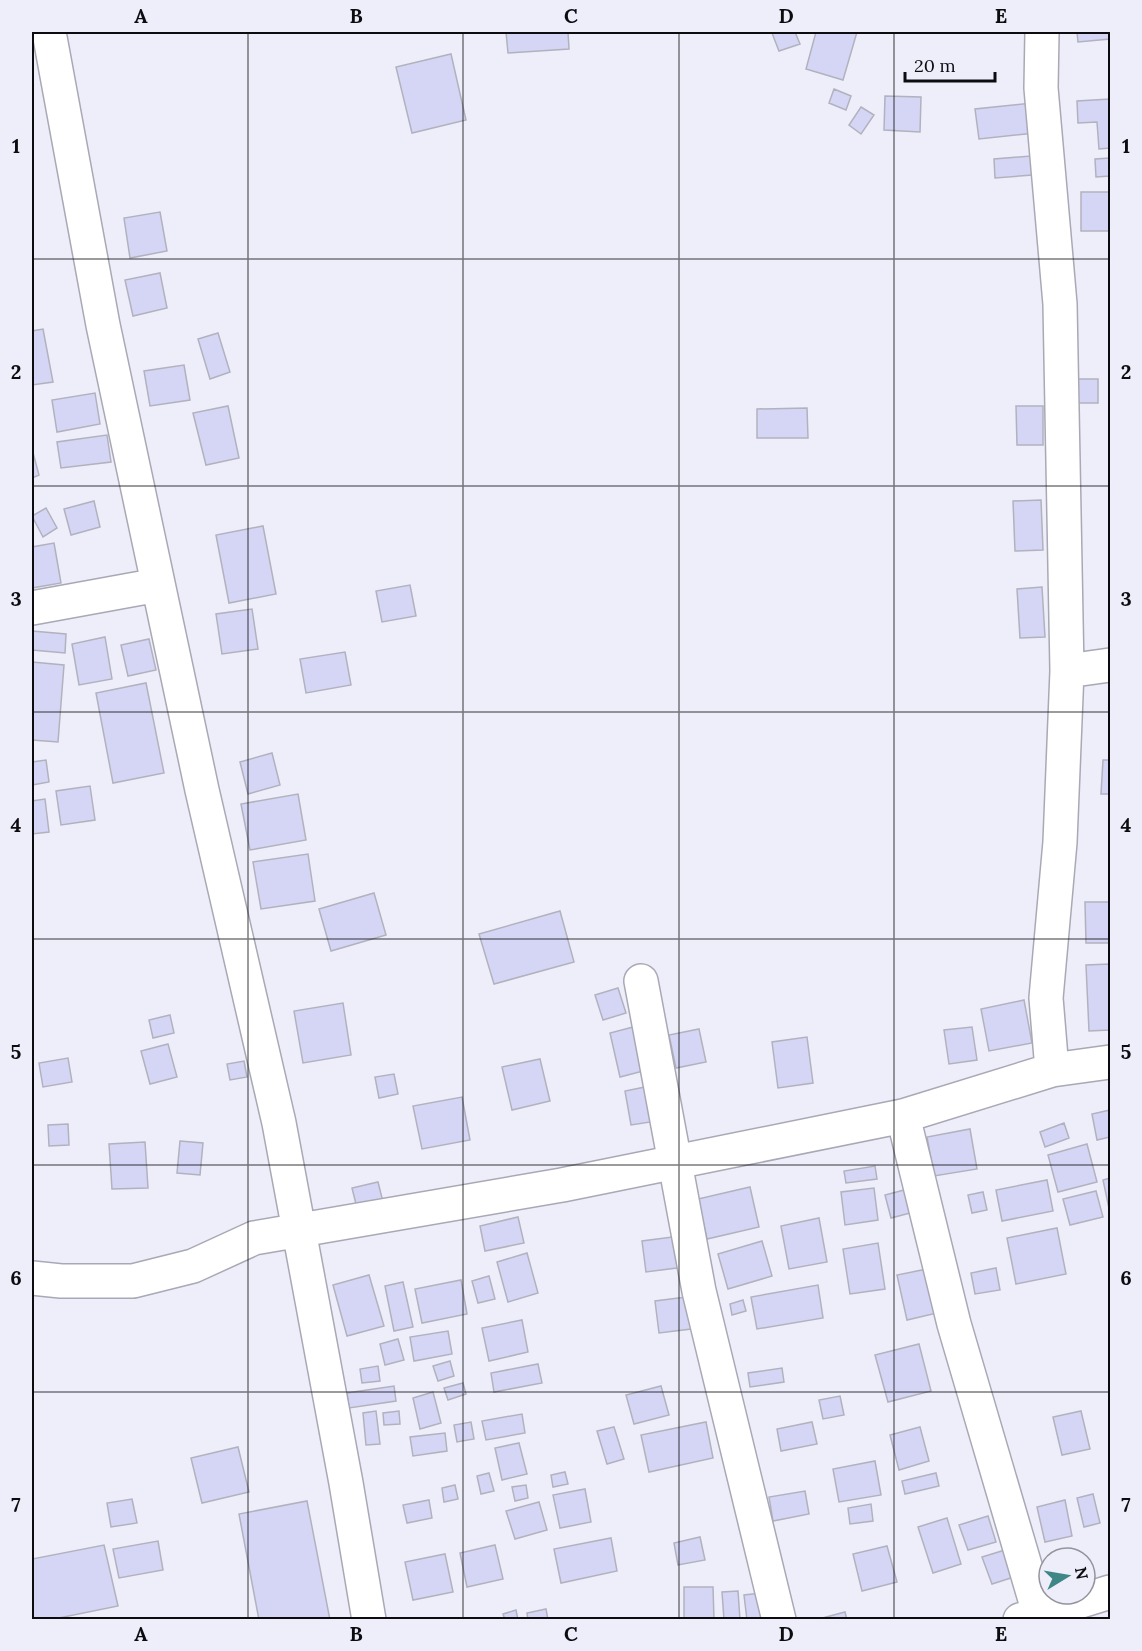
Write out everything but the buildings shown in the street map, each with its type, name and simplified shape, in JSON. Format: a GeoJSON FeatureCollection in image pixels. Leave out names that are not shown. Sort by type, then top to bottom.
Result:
{"type":"FeatureCollection","features":[{"type":"Feature","properties":{"kind":"street"},"geometry":{"type":"LineString","coordinates":[[49,32],[103,325],[202,790],[279,1123],[369,1620]]}},
{"type":"Feature","properties":{"kind":"street"},"geometry":{"type":"LineString","coordinates":[[1042,32],[1041,88],[1060,304],[1067,671],[1060,842],[1046,998],[1052,1070]]}},
{"type":"Feature","properties":{"kind":"street"},"geometry":{"type":"LineString","coordinates":[[32,608],[158,585]]}},
{"type":"Feature","properties":{"kind":"street"},"geometry":{"type":"LineString","coordinates":[[1067,671],[1110,665]]}},
{"type":"Feature","properties":{"kind":"street"},"geometry":{"type":"LineString","coordinates":[[641,981],[699,1291],[779,1620]]}},
{"type":"Feature","properties":{"kind":"street"},"geometry":{"type":"LineString","coordinates":[[32,1278],[61,1281],[133,1281],[193,1266],[254,1238],[562,1185],[903,1116],[1052,1070],[1110,1062]]}},
{"type":"Feature","properties":{"kind":"street"},"geometry":{"type":"LineString","coordinates":[[903,1116],[954,1324],[1033,1618],[1110,1592]]}}]}
